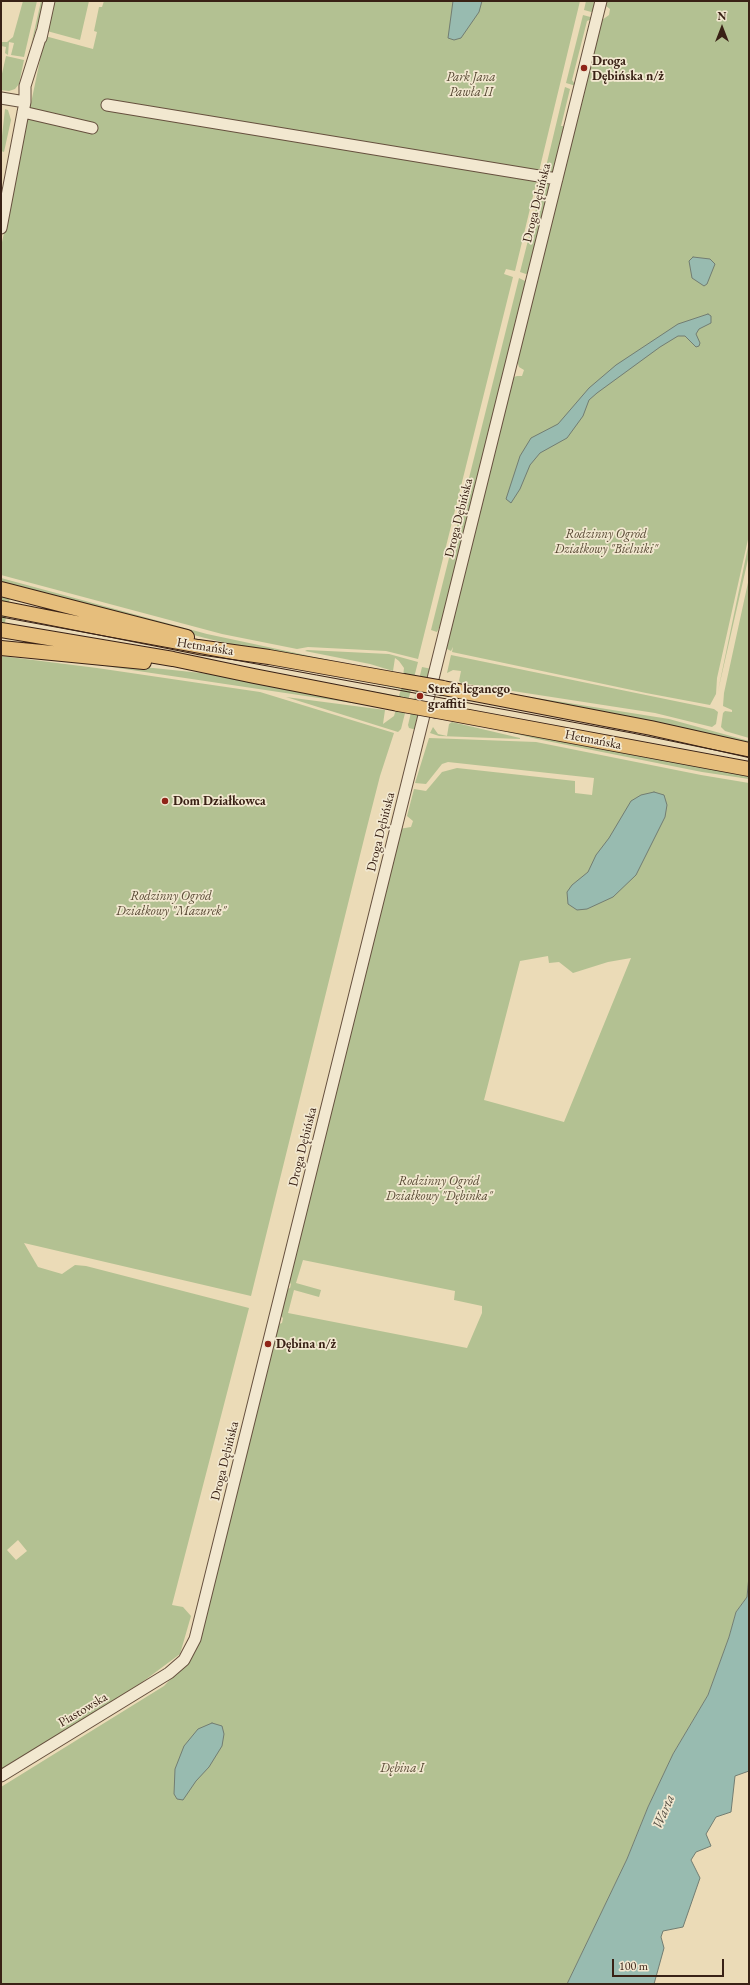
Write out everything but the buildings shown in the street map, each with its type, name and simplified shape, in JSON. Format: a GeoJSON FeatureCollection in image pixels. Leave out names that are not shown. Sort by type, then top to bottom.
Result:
{"type":"FeatureCollection","features":[{"type":"Feature","properties":{"kind":"main road"},"geometry":{"type":"LineString","coordinates":[[4,589],[255,655]]}},
{"type":"Feature","properties":{"kind":"main road","name":"Hetmańska"},"geometry":{"type":"LineString","coordinates":[[4,608],[198,647],[255,655],[443,688],[643,726],[749,750]]}},
{"type":"Feature","properties":{"kind":"main road","name":"Hetmańska"},"geometry":{"type":"LineString","coordinates":[[2,631],[125,650],[398,704],[749,770]]}},
{"type":"Feature","properties":{"kind":"main road"},"geometry":{"type":"LineString","coordinates":[[1,648],[233,672]]}},
{"type":"Feature","properties":{"kind":"street"},"geometry":{"type":"LineString","coordinates":[[1,228],[24,107],[25,86],[42,32],[49,1]]}},
{"type":"Feature","properties":{"kind":"street","name":"Droga Dębińska"},"geometry":{"type":"LineString","coordinates":[[178,1666],[187,1655],[195,1639],[601,1]]}},
{"type":"Feature","properties":{"kind":"street"},"geometry":{"type":"LineString","coordinates":[[1,98],[24,107],[92,128]]}},
{"type":"Feature","properties":{"kind":"street"},"geometry":{"type":"LineString","coordinates":[[107,105],[557,180]]}},
{"type":"Feature","properties":{"kind":"street","name":"Piastowska"},"geometry":{"type":"LineString","coordinates":[[1,1776],[145,1689],[178,1666]]}},
{"type":"Feature","properties":{"kind":"green space"},"geometry":{"type":"Polygon","coordinates":[[[23,1],[37,1],[24,57],[11,55],[14,43],[9,42],[8,55],[5,53],[6,47],[1,46],[1,42],[7,42],[13,37],[23,1]]]}},
{"type":"Feature","properties":{"kind":"green space"},"geometry":{"type":"Polygon","coordinates":[[[41,1],[43,1],[41,13],[31,45],[41,1]]]}},
{"type":"Feature","properties":{"kind":"green space"},"geometry":{"type":"Polygon","coordinates":[[[53,1],[89,1],[80,40],[47,31],[53,1]]]}},
{"type":"Feature","properties":{"kind":"green space","name":"Park Jana Pawła II"},"geometry":{"type":"Polygon","coordinates":[[[104,1],[580,1],[515,271],[506,269],[504,274],[513,277],[418,659],[386,651],[308,647],[297,649],[222,634],[1,575],[1,247],[45,36],[93,49],[97,32],[94,31],[99,7],[102,7],[104,1]]]}},
{"type":"Feature","properties":{"kind":"green space"},"geometry":{"type":"Polygon","coordinates":[[[586,1],[598,1],[595,13],[584,10],[586,1]]]}},
{"type":"Feature","properties":{"kind":"green space","name":"Rodzinny Ogród Działkowy \"Bielniki\""},"geometry":{"type":"Polygon","coordinates":[[[604,1],[749,1],[749,535],[717,678],[716,694],[710,705],[452,652],[453,647],[451,651],[445,648],[511,378],[522,376],[524,370],[519,367],[517,361],[602,20],[609,15],[610,9],[606,6],[604,1]]]}},
{"type":"Feature","properties":{"kind":"green space"},"geometry":{"type":"Polygon","coordinates":[[[583,15],[594,18],[587,21],[572,80],[576,86],[566,83],[583,15]]]}},
{"type":"Feature","properties":{"kind":"green space"},"geometry":{"type":"Polygon","coordinates":[[[6,56],[24,60],[19,84],[15,89],[9,91],[1,90],[1,78],[6,56]]]}},
{"type":"Feature","properties":{"kind":"green space"},"geometry":{"type":"Polygon","coordinates":[[[565,87],[570,89],[561,126],[563,126],[564,138],[555,173],[544,175],[565,87]]]}},
{"type":"Feature","properties":{"kind":"green space"},"geometry":{"type":"Polygon","coordinates":[[[5,109],[8,110],[11,120],[4,152],[1,151],[1,145],[5,109]]]}},
{"type":"Feature","properties":{"kind":"green space"},"geometry":{"type":"Polygon","coordinates":[[[543,181],[550,182],[529,273],[526,274],[520,272],[543,181]]]}},
{"type":"Feature","properties":{"kind":"green space"},"geometry":{"type":"Polygon","coordinates":[[[519,278],[527,282],[447,611],[437,632],[431,630],[519,278]]]}},
{"type":"Feature","properties":{"kind":"green space"},"geometry":{"type":"Polygon","coordinates":[[[749,542],[749,555],[718,691],[749,542]]]}},
{"type":"Feature","properties":{"kind":"green space"},"geometry":{"type":"Polygon","coordinates":[[[1,578],[207,634],[371,669],[235,645],[205,638],[1,583],[1,578]]]}},
{"type":"Feature","properties":{"kind":"green space"},"geometry":{"type":"Polygon","coordinates":[[[749,578],[749,738],[725,731],[721,727],[723,713],[725,711],[732,712],[732,710],[723,706],[724,693],[749,578]]]}},
{"type":"Feature","properties":{"kind":"green space"},"geometry":{"type":"Polygon","coordinates":[[[1,593],[11,597],[1,644],[1,593]]]}},
{"type":"Feature","properties":{"kind":"green space"},"geometry":{"type":"Polygon","coordinates":[[[305,651],[389,654],[418,662],[401,729],[398,732],[286,697],[385,710],[383,724],[394,716],[399,699],[326,683],[399,696],[401,689],[327,674],[402,685],[404,668],[399,661],[395,658],[393,671],[370,664],[305,651]]]}},
{"type":"Feature","properties":{"kind":"green space"},"geometry":{"type":"Polygon","coordinates":[[[1,652],[220,675],[360,701],[359,704],[98,665],[1,654],[1,652]]]}},
{"type":"Feature","properties":{"kind":"green space"},"geometry":{"type":"Polygon","coordinates":[[[451,655],[714,709],[718,712],[716,724],[712,727],[655,713],[461,683],[459,681],[461,671],[453,670],[447,673],[451,655]]]}},
{"type":"Feature","properties":{"kind":"green space","name":"Rodzinny Ogród Działkowy \"Mazurek\""},"geometry":{"type":"Polygon","coordinates":[[[1,656],[97,668],[260,692],[394,733],[380,776],[365,835],[251,1296],[24,1243],[38,1267],[62,1274],[75,1265],[86,1266],[249,1308],[172,1605],[183,1607],[191,1616],[180,1654],[141,1683],[1,1770],[1,656]],[[18,1540],[7,1550],[16,1560],[27,1551],[18,1540]]]}},
{"type":"Feature","properties":{"kind":"green space"},"geometry":{"type":"Polygon","coordinates":[[[422,667],[432,669],[417,730],[409,728],[408,725],[422,667]]]}},
{"type":"Feature","properties":{"kind":"green space"},"geometry":{"type":"Polygon","coordinates":[[[468,687],[669,719],[749,741],[749,745],[468,687]]]}},
{"type":"Feature","properties":{"kind":"green space"},"geometry":{"type":"Polygon","coordinates":[[[458,720],[749,775],[749,779],[702,772],[537,739],[458,720]]]}},
{"type":"Feature","properties":{"kind":"green space"},"geometry":{"type":"Polygon","coordinates":[[[452,722],[520,739],[439,736],[430,733],[433,727],[438,734],[447,736],[449,724],[452,722]]]}},
{"type":"Feature","properties":{"kind":"green space","name":"Dębina I"},"geometry":{"type":"Polygon","coordinates":[[[429,738],[536,742],[701,775],[749,783],[749,1576],[747,1597],[736,1612],[729,1637],[708,1695],[673,1754],[648,1807],[627,1859],[567,1984],[1,1984],[1,1787],[164,1686],[185,1664],[279,1324],[282,1323],[283,1318],[281,1316],[287,1289],[290,1288],[291,1284],[289,1282],[382,908],[399,829],[411,827],[413,821],[407,816],[414,789],[426,791],[442,772],[457,768],[575,781],[575,793],[592,795],[594,778],[448,762],[442,764],[426,784],[415,783],[429,738]],[[548,956],[520,961],[484,1100],[564,1122],[631,958],[608,962],[573,973],[559,962],[549,963],[548,956]],[[303,1260],[296,1283],[321,1290],[319,1297],[294,1290],[288,1313],[467,1348],[482,1313],[482,1306],[454,1300],[455,1291],[303,1260]]]}},
{"type":"Feature","properties":{"kind":"water"},"geometry":{"type":"Polygon","coordinates":[[[453,1],[482,1],[479,12],[461,38],[454,40],[448,38],[453,1]]]}},
{"type":"Feature","properties":{"kind":"water"},"geometry":{"type":"Polygon","coordinates":[[[693,257],[710,259],[715,264],[707,284],[704,286],[692,278],[689,261],[693,257]]]}},
{"type":"Feature","properties":{"kind":"water"},"geometry":{"type":"Polygon","coordinates":[[[708,314],[711,316],[711,323],[699,329],[696,334],[700,343],[699,346],[696,347],[685,336],[678,336],[660,347],[597,393],[589,400],[583,416],[567,438],[540,453],[530,465],[520,489],[511,503],[506,499],[520,456],[531,438],[558,424],[589,388],[616,365],[678,324],[708,314]]]}},
{"type":"Feature","properties":{"kind":"water"},"geometry":{"type":"Polygon","coordinates":[[[654,792],[664,795],[667,805],[665,817],[636,875],[613,897],[587,909],[577,910],[568,904],[567,892],[572,885],[588,872],[596,855],[609,838],[631,801],[641,795],[654,792]]]}},
{"type":"Feature","properties":{"kind":"water","name":"Warta"},"geometry":{"type":"Polygon","coordinates":[[[749,1576],[749,1771],[735,1776],[731,1812],[716,1817],[706,1834],[711,1846],[696,1852],[691,1860],[700,1878],[683,1927],[663,1931],[661,1937],[664,1948],[654,1984],[567,1984],[627,1859],[648,1807],[673,1754],[708,1695],[729,1637],[736,1612],[747,1597],[749,1576]]]}},
{"type":"Feature","properties":{"kind":"water"},"geometry":{"type":"Polygon","coordinates":[[[212,1723],[222,1726],[224,1734],[222,1746],[209,1767],[196,1781],[183,1800],[177,1799],[174,1794],[175,1769],[184,1746],[198,1729],[212,1723]]]}},
{"type":"Feature","properties":{"kind":"tram line"},"geometry":{"type":"LineString","coordinates":[[1,617],[632,733],[749,757]]}},
{"type":"Feature","properties":{"kind":"place","name":"Droga Dębińska n/ż"},"geometry":{"type":"Point","coordinates":[584,68]}},
{"type":"Feature","properties":{"kind":"place","name":"Strefa leganego graffiti"},"geometry":{"type":"Point","coordinates":[420,696]}},
{"type":"Feature","properties":{"kind":"place","name":"Dom Działkowca"},"geometry":{"type":"Point","coordinates":[165,801]}},
{"type":"Feature","properties":{"kind":"place","name":"Dębina n/ż"},"geometry":{"type":"Point","coordinates":[268,1344]}},
{"type":"Feature","properties":{"kind":"park label","name":"Rodzinny Ogród Działkowy \"Dębinka\""},"geometry":{"type":"Point","coordinates":[439,1188]}}]}
